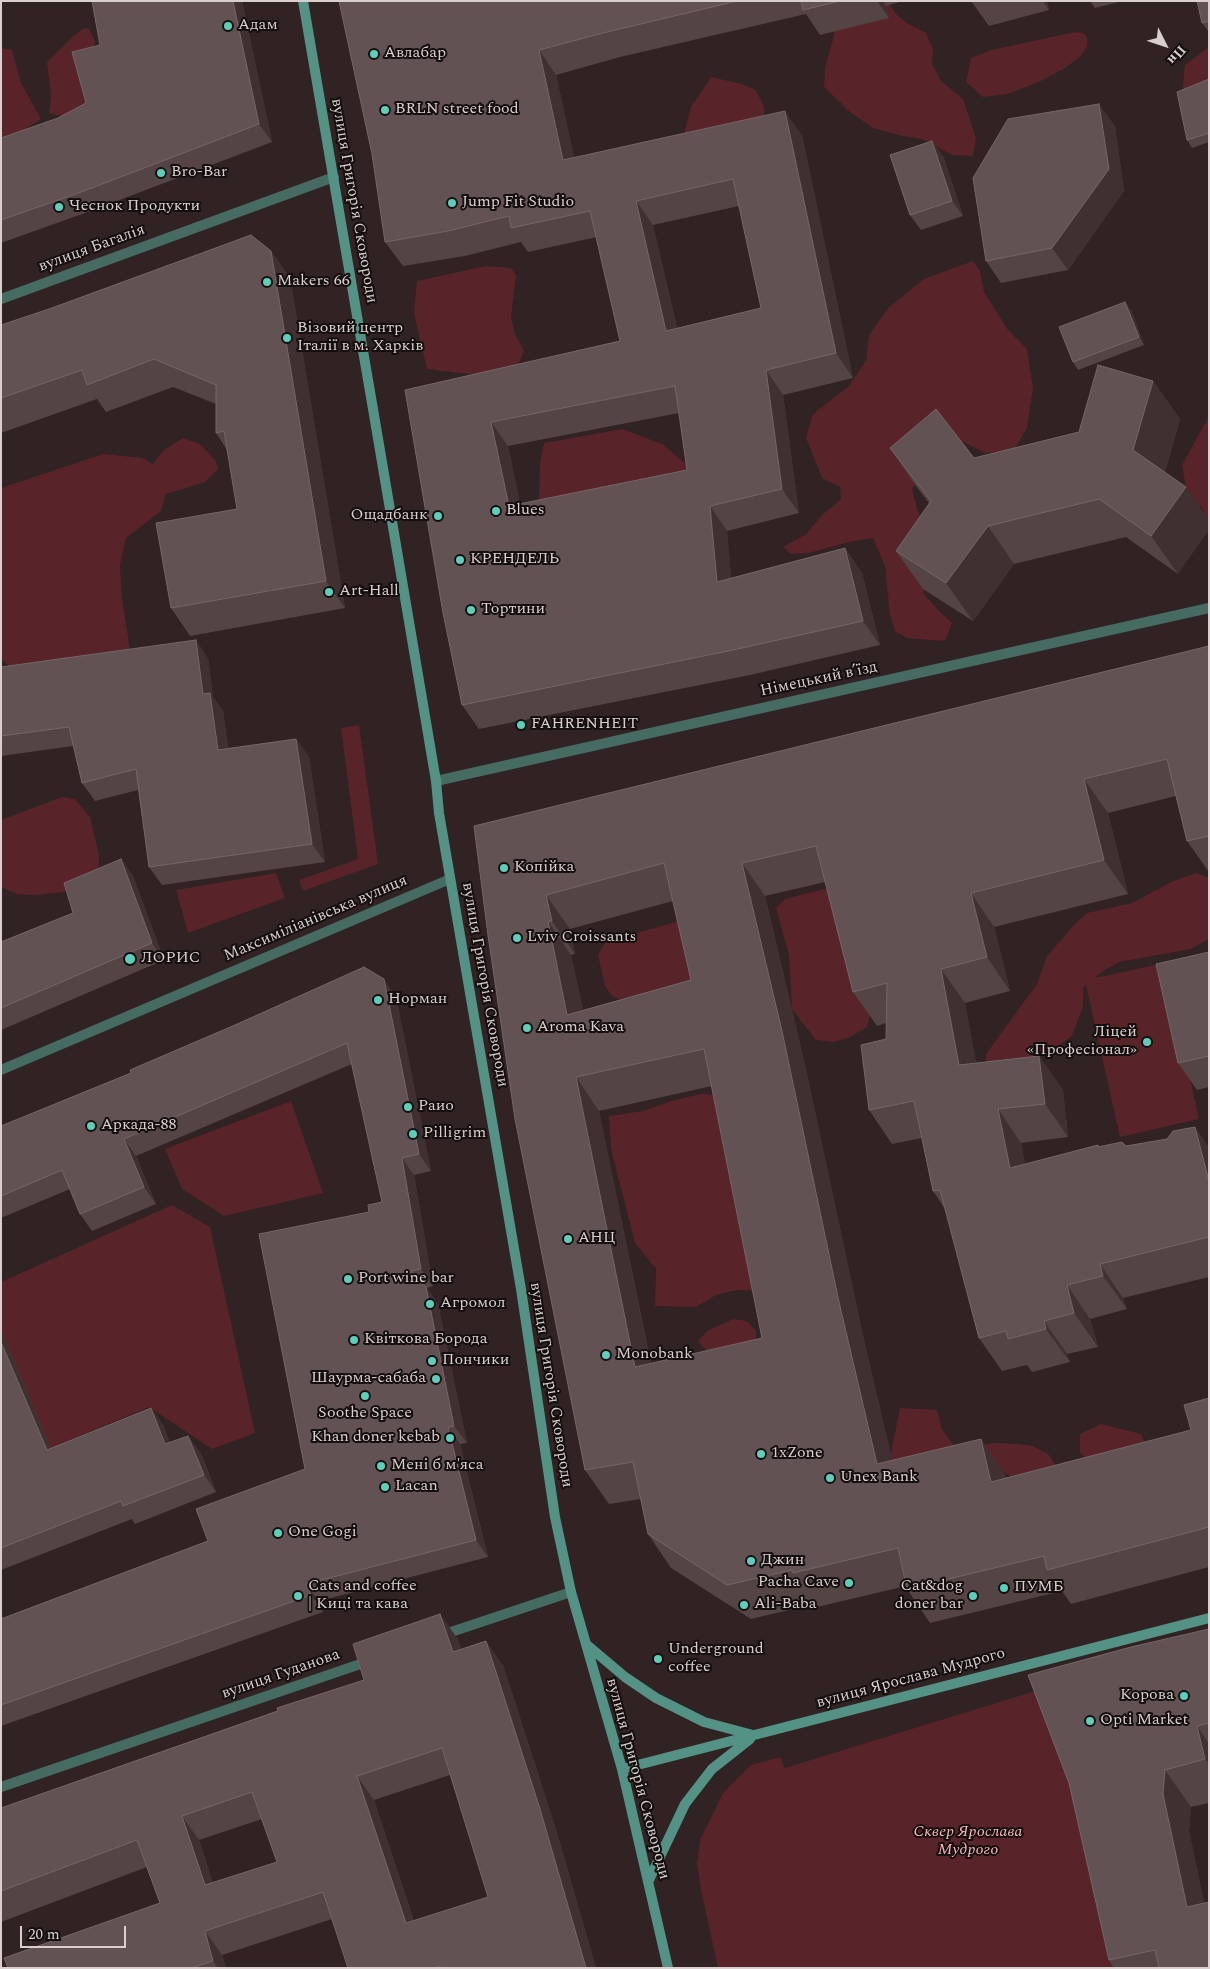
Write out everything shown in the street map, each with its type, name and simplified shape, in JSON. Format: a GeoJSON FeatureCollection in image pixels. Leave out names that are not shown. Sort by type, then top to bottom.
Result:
{"type":"FeatureCollection","features":[{"type":"Feature","properties":{"kind":"main road","name":"вулиця Григорія Сковороди"},"geometry":{"type":"LineString","coordinates":[[303,1],[436,781],[450,879],[521,1289],[555,1517],[571,1592],[622,1769],[668,1968]]}},
{"type":"Feature","properties":{"kind":"main road","name":"вулиця Ярослава Мудрого"},"geometry":{"type":"LineString","coordinates":[[622,1769],[1209,1618]]}},
{"type":"Feature","properties":{"kind":"main road"},"geometry":{"type":"LineString","coordinates":[[585,1643],[625,1677],[656,1698],[704,1722],[754,1736]]}},
{"type":"Feature","properties":{"kind":"main road"},"geometry":{"type":"LineString","coordinates":[[648,1882],[685,1804],[712,1769],[754,1736]]}},
{"type":"Feature","properties":{"kind":"street","name":"вулиця Багалія"},"geometry":{"type":"LineString","coordinates":[[1,299],[334,177]]}},
{"type":"Feature","properties":{"kind":"street","name":"Німецький в’їзд"},"geometry":{"type":"LineString","coordinates":[[436,781],[1209,608]]}},
{"type":"Feature","properties":{"kind":"street","name":"Максиміліанівська вулиця"},"geometry":{"type":"LineString","coordinates":[[1,1070],[450,879]]}},
{"type":"Feature","properties":{"kind":"street"},"geometry":{"type":"LineString","coordinates":[[428,1640],[571,1592]]}},
{"type":"Feature","properties":{"kind":"street","name":"вулиця Гуданова"},"geometry":{"type":"LineString","coordinates":[[1,1787],[383,1656]]}},
{"type":"Feature","properties":{"kind":"green space"},"geometry":{"type":"Polygon","coordinates":[[[887,1],[897,15],[907,23],[926,33],[933,49],[932,64],[941,81],[963,99],[976,138],[973,156],[952,155],[922,139],[873,128],[850,112],[824,87],[825,68],[834,36],[835,16],[887,1]]]}},
{"type":"Feature","properties":{"kind":"green space"},"geometry":{"type":"Polygon","coordinates":[[[84,28],[89,29],[95,41],[92,60],[92,96],[81,116],[69,118],[49,113],[51,97],[47,62],[84,28]]]}},
{"type":"Feature","properties":{"kind":"green space"},"geometry":{"type":"Polygon","coordinates":[[[1075,32],[1083,33],[1087,37],[1087,46],[1081,56],[1065,68],[1041,81],[1008,94],[983,97],[966,82],[971,58],[991,50],[1075,32]]]}},
{"type":"Feature","properties":{"kind":"green space"},"geometry":{"type":"Polygon","coordinates":[[[1209,47],[1209,92],[1182,94],[1185,65],[1209,47]]]}},
{"type":"Feature","properties":{"kind":"green space"},"geometry":{"type":"Polygon","coordinates":[[[1,48],[12,50],[21,83],[41,119],[12,138],[1,137],[1,48]]]}},
{"type":"Feature","properties":{"kind":"green space"},"geometry":{"type":"Polygon","coordinates":[[[711,77],[742,84],[756,90],[764,107],[764,132],[683,138],[691,107],[711,77]]]}},
{"type":"Feature","properties":{"kind":"green space"},"geometry":{"type":"Polygon","coordinates":[[[973,261],[980,271],[984,292],[1008,330],[1027,349],[1033,388],[1027,428],[1014,450],[985,453],[960,440],[920,478],[912,489],[918,512],[936,545],[928,567],[923,593],[952,623],[945,641],[907,638],[895,631],[890,615],[885,566],[873,538],[849,542],[809,553],[791,554],[783,547],[806,534],[822,515],[841,499],[840,487],[822,478],[806,438],[813,414],[849,386],[866,360],[869,335],[889,307],[924,279],[973,261]]]}},
{"type":"Feature","properties":{"kind":"green space"},"geometry":{"type":"Polygon","coordinates":[[[486,266],[511,268],[516,275],[511,317],[515,334],[524,351],[514,374],[495,377],[427,369],[414,313],[417,281],[486,266]]]}},
{"type":"Feature","properties":{"kind":"green space"},"geometry":{"type":"Polygon","coordinates":[[[1209,416],[1209,525],[1202,508],[1188,499],[1182,465],[1209,416]]]}},
{"type":"Feature","properties":{"kind":"green space"},"geometry":{"type":"Polygon","coordinates":[[[623,429],[664,445],[691,469],[552,517],[539,500],[540,464],[544,443],[623,429]]]}},
{"type":"Feature","properties":{"kind":"green space"},"geometry":{"type":"Polygon","coordinates":[[[183,438],[200,444],[216,461],[218,469],[205,482],[166,494],[161,511],[126,538],[120,565],[122,598],[131,656],[23,678],[1,659],[1,488],[103,454],[143,458],[153,464],[165,449],[183,438]]]}},
{"type":"Feature","properties":{"kind":"green space"},"geometry":{"type":"Polygon","coordinates":[[[359,725],[378,864],[303,891],[299,880],[358,859],[341,728],[359,725]]]}},
{"type":"Feature","properties":{"kind":"green space"},"geometry":{"type":"Polygon","coordinates":[[[62,797],[75,799],[90,817],[99,855],[98,871],[83,885],[64,892],[36,895],[17,894],[1,887],[1,820],[62,797]]]}},
{"type":"Feature","properties":{"kind":"green space"},"geometry":{"type":"Polygon","coordinates":[[[909,868],[867,1027],[850,1037],[834,1042],[816,1040],[792,1009],[789,955],[776,908],[785,899],[909,868]]]}},
{"type":"Feature","properties":{"kind":"green space"},"geometry":{"type":"Polygon","coordinates":[[[276,873],[285,898],[188,933],[176,890],[276,873]]]}},
{"type":"Feature","properties":{"kind":"green space","name":"Ліцей «Професіонал»"},"geometry":{"type":"Polygon","coordinates":[[[1196,873],[1209,878],[1209,939],[1191,949],[1119,962],[1095,978],[1164,963],[1199,1119],[1120,1137],[1086,985],[1083,988],[1083,1006],[1072,1036],[1050,1052],[1039,1057],[987,1072],[986,1054],[1037,984],[1047,956],[1075,924],[1087,913],[1132,903],[1171,882],[1196,873]]]}},
{"type":"Feature","properties":{"kind":"green space"},"geometry":{"type":"Polygon","coordinates":[[[683,920],[692,985],[619,999],[612,996],[605,986],[598,955],[605,942],[683,920]]]}},
{"type":"Feature","properties":{"kind":"green space"},"geometry":{"type":"Polygon","coordinates":[[[700,1094],[719,1095],[767,1291],[737,1290],[716,1295],[696,1307],[655,1306],[656,1269],[635,1243],[611,1149],[609,1116],[643,1111],[671,1101],[700,1094]]]}},
{"type":"Feature","properties":{"kind":"green space"},"geometry":{"type":"Polygon","coordinates":[[[291,1101],[323,1193],[224,1216],[182,1189],[165,1149],[291,1101]]]}},
{"type":"Feature","properties":{"kind":"green space"},"geometry":{"type":"Polygon","coordinates":[[[172,1205],[210,1227],[255,1433],[212,1449],[149,1407],[22,1460],[1,1483],[1,1282],[172,1205]]]}},
{"type":"Feature","properties":{"kind":"green space"},"geometry":{"type":"Polygon","coordinates":[[[733,1319],[747,1321],[756,1331],[756,1346],[708,1353],[698,1341],[707,1331],[733,1319]]]}},
{"type":"Feature","properties":{"kind":"green space"},"geometry":{"type":"Polygon","coordinates":[[[900,1408],[937,1410],[942,1429],[957,1450],[992,1443],[1033,1446],[1049,1455],[1055,1464],[1061,1494],[1013,1478],[994,1466],[890,1465],[900,1408]]]}},
{"type":"Feature","properties":{"kind":"green space"},"geometry":{"type":"Polygon","coordinates":[[[1101,1424],[1141,1434],[1147,1447],[1090,1462],[1080,1453],[1080,1434],[1101,1424]]]}},
{"type":"Feature","properties":{"kind":"green space","name":"Сквер Ярослава Мудрого"},"geometry":{"type":"Polygon","coordinates":[[[1045,1688],[1093,1821],[1129,1968],[718,1968],[697,1863],[700,1840],[723,1793],[751,1765],[780,1757],[785,1768],[1045,1688]]]}},
{"type":"Feature","properties":{"kind":"building"},"geometry":{"type":"Polygon","coordinates":[[[92,1],[233,1],[259,124],[84,191],[1,220],[1,138],[58,118],[86,103],[72,52],[100,45],[92,1]]]}},
{"type":"Feature","properties":{"kind":"building"},"geometry":{"type":"Polygon","coordinates":[[[339,1],[737,1],[539,50],[563,160],[785,111],[836,353],[766,370],[782,489],[710,506],[717,582],[845,548],[863,621],[733,650],[462,705],[443,613],[405,390],[620,341],[590,211],[511,228],[509,216],[448,231],[385,242],[372,154],[339,1]],[[733,179],[636,201],[666,331],[761,308],[733,179]],[[675,386],[491,422],[509,506],[687,470],[675,386]]]}},
{"type":"Feature","properties":{"kind":"building"},"geometry":{"type":"Polygon","coordinates":[[[801,1],[840,1],[803,10],[801,1]]]}},
{"type":"Feature","properties":{"kind":"building"},"geometry":{"type":"Polygon","coordinates":[[[1197,1],[1209,1],[1209,21],[1202,23],[1197,1]]]}},
{"type":"Feature","properties":{"kind":"building"},"geometry":{"type":"Polygon","coordinates":[[[1209,79],[1209,133],[1187,140],[1177,92],[1209,79]]]}},
{"type":"Feature","properties":{"kind":"building"},"geometry":{"type":"Polygon","coordinates":[[[1099,104],[1109,169],[1052,248],[986,261],[973,178],[1008,119],[1099,104]]]}},
{"type":"Feature","properties":{"kind":"building"},"geometry":{"type":"Polygon","coordinates":[[[932,141],[952,201],[910,215],[890,155],[932,141]]]}},
{"type":"Feature","properties":{"kind":"building"},"geometry":{"type":"Polygon","coordinates":[[[251,235],[271,251],[326,581],[171,608],[156,523],[237,509],[224,431],[216,433],[216,385],[154,359],[87,385],[82,370],[1,398],[1,325],[251,235]]]}},
{"type":"Feature","properties":{"kind":"building"},"geometry":{"type":"Polygon","coordinates":[[[1125,302],[1139,337],[1073,362],[1059,327],[1125,302]]]}},
{"type":"Feature","properties":{"kind":"building"},"geometry":{"type":"Polygon","coordinates":[[[1098,365],[1153,381],[1133,450],[1186,487],[1151,536],[1099,499],[988,526],[946,583],[896,551],[931,501],[890,448],[936,409],[974,458],[1079,432],[1098,365]]]}},
{"type":"Feature","properties":{"kind":"building"},"geometry":{"type":"Polygon","coordinates":[[[196,640],[203,694],[210,693],[218,750],[296,739],[312,844],[149,867],[136,769],[82,783],[69,727],[1,736],[1,667],[196,640]]]}},
{"type":"Feature","properties":{"kind":"building"},"geometry":{"type":"Polygon","coordinates":[[[1209,646],[1209,836],[1187,841],[1167,759],[1084,779],[1104,860],[971,893],[987,957],[941,969],[959,1065],[1039,1056],[1045,1104],[998,1109],[1010,1168],[1098,1145],[1098,1147],[1122,1142],[1126,1146],[1167,1139],[1173,1131],[1195,1127],[1209,1181],[1209,1237],[1100,1264],[1103,1276],[1067,1285],[1074,1313],[1044,1321],[1046,1329],[1008,1339],[1006,1331],[979,1338],[940,1190],[933,1191],[914,1101],[869,1110],[861,1045],[886,1039],[887,983],[853,992],[816,846],[742,863],[782,1031],[839,1302],[877,1464],[981,1439],[991,1482],[1191,1430],[1184,1405],[1209,1398],[1209,1527],[1047,1570],[1044,1556],[907,1589],[898,1548],[793,1573],[792,1570],[727,1585],[648,1534],[633,1462],[585,1470],[515,1119],[474,826],[1209,646]],[[664,863],[546,895],[552,921],[548,921],[567,1015],[691,980],[664,863]],[[704,1049],[576,1077],[635,1367],[762,1338],[704,1049]]]}},
{"type":"Feature","properties":{"kind":"building"},"geometry":{"type":"Polygon","coordinates":[[[121,859],[152,943],[1,1008],[1,942],[73,913],[64,883],[121,859]]]}},
{"type":"Feature","properties":{"kind":"building"},"geometry":{"type":"Polygon","coordinates":[[[1209,952],[1209,1056],[1178,1063],[1156,964],[1209,952]]]}},
{"type":"Feature","properties":{"kind":"building"},"geometry":{"type":"Polygon","coordinates":[[[364,967],[384,979],[419,1154],[402,1158],[421,1269],[411,1271],[426,1287],[454,1426],[448,1427],[476,1540],[306,1584],[311,1595],[1,1705],[1,1619],[208,1541],[196,1509],[305,1469],[259,1234],[369,1212],[368,1205],[382,1202],[347,1043],[124,1139],[144,1187],[80,1214],[62,1170],[1,1196],[1,1126],[131,1073],[130,1070],[364,967]]]}},
{"type":"Feature","properties":{"kind":"building"},"geometry":{"type":"Polygon","coordinates":[[[1,1342],[47,1450],[151,1408],[165,1444],[188,1436],[204,1475],[123,1506],[121,1501],[1,1548],[1,1342]]]}},
{"type":"Feature","properties":{"kind":"building"},"geometry":{"type":"Polygon","coordinates":[[[440,1614],[453,1652],[486,1641],[540,1809],[586,1968],[441,1968],[440,1966],[434,1968],[348,1968],[323,1892],[205,1931],[213,1961],[191,1968],[8,1968],[4,1958],[160,1903],[137,1840],[1,1891],[1,1808],[278,1711],[277,1708],[364,1680],[353,1644],[440,1614]],[[442,1748],[357,1776],[406,1923],[488,1897],[442,1748]],[[252,1792],[182,1816],[205,1885],[277,1862],[252,1792]]]}},
{"type":"Feature","properties":{"kind":"building"},"geometry":{"type":"Polygon","coordinates":[[[1209,1629],[1209,1723],[1197,1726],[1205,1759],[1165,1770],[1163,1794],[1187,1907],[1209,1902],[1209,1968],[1159,1968],[1155,1950],[1109,1960],[1069,1783],[1028,1675],[1131,1647],[1209,1629]]]}},
{"type":"Feature","properties":{"kind":"place","name":"Адам"},"geometry":{"type":"Point","coordinates":[228,26]}},
{"type":"Feature","properties":{"kind":"place","name":"Авлабар"},"geometry":{"type":"Point","coordinates":[374,54]}},
{"type":"Feature","properties":{"kind":"place","name":"BRLN street food"},"geometry":{"type":"Point","coordinates":[385,110]}},
{"type":"Feature","properties":{"kind":"place","name":"Bro-Bar"},"geometry":{"type":"Point","coordinates":[161,173]}},
{"type":"Feature","properties":{"kind":"place","name":"Jump Fit Studio"},"geometry":{"type":"Point","coordinates":[452,203]}},
{"type":"Feature","properties":{"kind":"place","name":"Чеснок Продукти"},"geometry":{"type":"Point","coordinates":[59,207]}},
{"type":"Feature","properties":{"kind":"place","name":"Makers 66"},"geometry":{"type":"Point","coordinates":[267,282]}},
{"type":"Feature","properties":{"kind":"place","name":"Візовий центр Італії в м. Харків"},"geometry":{"type":"Point","coordinates":[287,338]}},
{"type":"Feature","properties":{"kind":"place","name":"Blues"},"geometry":{"type":"Point","coordinates":[496,511]}},
{"type":"Feature","properties":{"kind":"place","name":"Ощадбанк"},"geometry":{"type":"Point","coordinates":[438,516]}},
{"type":"Feature","properties":{"kind":"place","name":"КРЕНДЕЛЬ"},"geometry":{"type":"Point","coordinates":[460,560]}},
{"type":"Feature","properties":{"kind":"place","name":"Art-Hall"},"geometry":{"type":"Point","coordinates":[329,592]}},
{"type":"Feature","properties":{"kind":"place","name":"Тортини"},"geometry":{"type":"Point","coordinates":[471,610]}},
{"type":"Feature","properties":{"kind":"place","name":"FAHRENHEIT"},"geometry":{"type":"Point","coordinates":[521,725]}},
{"type":"Feature","properties":{"kind":"place","name":"Копійка"},"geometry":{"type":"Point","coordinates":[504,868]}},
{"type":"Feature","properties":{"kind":"place","name":"Lviv Croissants"},"geometry":{"type":"Point","coordinates":[517,938]}},
{"type":"Feature","properties":{"kind":"place","name":"ЛОРИС"},"geometry":{"type":"Point","coordinates":[130,959]}},
{"type":"Feature","properties":{"kind":"place","name":"Норман"},"geometry":{"type":"Point","coordinates":[378,1000]}},
{"type":"Feature","properties":{"kind":"place","name":"Aroma Kava"},"geometry":{"type":"Point","coordinates":[527,1028]}},
{"type":"Feature","properties":{"kind":"place","name":"Ліцей «Професіонал»"},"geometry":{"type":"Point","coordinates":[1147,1042]}},
{"type":"Feature","properties":{"kind":"place","name":"Раио"},"geometry":{"type":"Point","coordinates":[408,1107]}},
{"type":"Feature","properties":{"kind":"place","name":"Аркада-88"},"geometry":{"type":"Point","coordinates":[91,1126]}},
{"type":"Feature","properties":{"kind":"place","name":"Pilligrim"},"geometry":{"type":"Point","coordinates":[413,1134]}},
{"type":"Feature","properties":{"kind":"place","name":"АНЦ"},"geometry":{"type":"Point","coordinates":[568,1239]}},
{"type":"Feature","properties":{"kind":"place","name":"Port wine bar"},"geometry":{"type":"Point","coordinates":[348,1279]}},
{"type":"Feature","properties":{"kind":"place","name":"Агромол"},"geometry":{"type":"Point","coordinates":[430,1304]}},
{"type":"Feature","properties":{"kind":"place","name":"Квіткова Борода"},"geometry":{"type":"Point","coordinates":[354,1340]}},
{"type":"Feature","properties":{"kind":"place","name":"Monobank"},"geometry":{"type":"Point","coordinates":[606,1355]}},
{"type":"Feature","properties":{"kind":"place","name":"Пончики"},"geometry":{"type":"Point","coordinates":[432,1361]}},
{"type":"Feature","properties":{"kind":"place","name":"Шаурма-сабаба"},"geometry":{"type":"Point","coordinates":[436,1379]}},
{"type":"Feature","properties":{"kind":"place","name":"Soothe Space"},"geometry":{"type":"Point","coordinates":[365,1396]}},
{"type":"Feature","properties":{"kind":"place","name":"Khan doner kebab"},"geometry":{"type":"Point","coordinates":[450,1438]}},
{"type":"Feature","properties":{"kind":"place","name":"1xZone"},"geometry":{"type":"Point","coordinates":[761,1454]}},
{"type":"Feature","properties":{"kind":"place","name":"Мені б м'яса"},"geometry":{"type":"Point","coordinates":[381,1466]}},
{"type":"Feature","properties":{"kind":"place","name":"Unex Bank"},"geometry":{"type":"Point","coordinates":[830,1478]}},
{"type":"Feature","properties":{"kind":"place","name":"Lacan"},"geometry":{"type":"Point","coordinates":[385,1487]}},
{"type":"Feature","properties":{"kind":"place","name":"One Gogi"},"geometry":{"type":"Point","coordinates":[278,1533]}},
{"type":"Feature","properties":{"kind":"place","name":"Джин"},"geometry":{"type":"Point","coordinates":[751,1561]}},
{"type":"Feature","properties":{"kind":"place","name":"Pacha Cave"},"geometry":{"type":"Point","coordinates":[849,1583]}},
{"type":"Feature","properties":{"kind":"place","name":"ПУМБ"},"geometry":{"type":"Point","coordinates":[1004,1588]}},
{"type":"Feature","properties":{"kind":"place","name":"Cats and coffee | Киці та кава"},"geometry":{"type":"Point","coordinates":[298,1596]}},
{"type":"Feature","properties":{"kind":"place","name":"Cat&dog doner bar"},"geometry":{"type":"Point","coordinates":[973,1596]}},
{"type":"Feature","properties":{"kind":"place","name":"Ali-Baba"},"geometry":{"type":"Point","coordinates":[744,1605]}},
{"type":"Feature","properties":{"kind":"place","name":"Underground coffee"},"geometry":{"type":"Point","coordinates":[658,1659]}},
{"type":"Feature","properties":{"kind":"place","name":"Корова"},"geometry":{"type":"Point","coordinates":[1184,1696]}},
{"type":"Feature","properties":{"kind":"place","name":"Opti Market"},"geometry":{"type":"Point","coordinates":[1090,1721]}}]}
